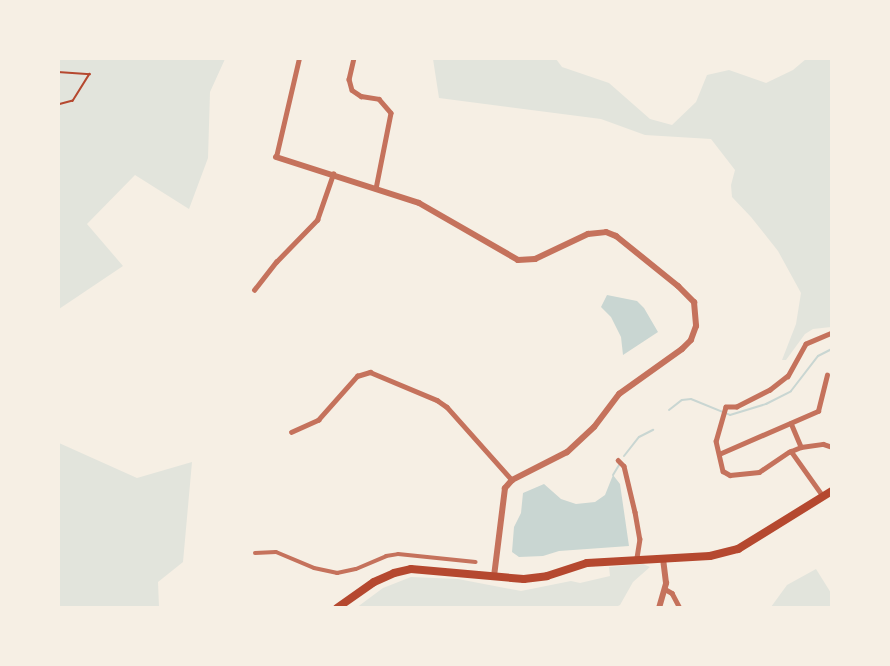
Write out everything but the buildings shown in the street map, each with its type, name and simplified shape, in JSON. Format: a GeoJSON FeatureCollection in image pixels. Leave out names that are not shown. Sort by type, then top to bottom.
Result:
{"type":"FeatureCollection","features":[{"type":"Feature","properties":{"kind":"highway"},"geometry":{"type":"LineString","coordinates":[[337,608],[374,582],[402,571],[535,578],[587,563],[637,558],[710,556],[738,549],[827,494]]}},
{"type":"Feature","properties":{"kind":"street"},"geometry":{"type":"LineString","coordinates":[[298,58],[276,157],[419,203],[518,260],[536,259],[588,234],[606,232],[616,236],[694,302],[696,326],[691,340],[682,350],[619,394],[594,427],[567,452],[512,480],[503,495],[494,576]]}},
{"type":"Feature","properties":{"kind":"street"},"geometry":{"type":"LineString","coordinates":[[354,58],[350,79],[352,90],[361,96],[379,99],[391,113],[376,189]]}},
{"type":"Feature","properties":{"kind":"street"},"geometry":{"type":"LineString","coordinates":[[255,290],[276,262],[317,220],[333,174]]}},
{"type":"Feature","properties":{"kind":"street"},"geometry":{"type":"LineString","coordinates":[[831,333],[806,344],[783,380],[740,406],[726,407],[716,435],[725,475],[747,475],[759,472],[801,447],[824,444],[831,447]]}},
{"type":"Feature","properties":{"kind":"street"},"geometry":{"type":"LineString","coordinates":[[291,432],[318,420],[357,376],[370,372],[437,400],[447,407],[512,480]]}},
{"type":"Feature","properties":{"kind":"street"},"geometry":{"type":"LineString","coordinates":[[719,454],[818,411],[827,375]]}},
{"type":"Feature","properties":{"kind":"street"},"geometry":{"type":"LineString","coordinates":[[791,423],[801,447]]}},
{"type":"Feature","properties":{"kind":"street"},"geometry":{"type":"LineString","coordinates":[[791,451],[827,494]]}},
{"type":"Feature","properties":{"kind":"street"},"geometry":{"type":"LineString","coordinates":[[618,460],[624,466],[635,512],[640,539],[637,558]]}},
{"type":"Feature","properties":{"kind":"street"},"geometry":{"type":"LineString","coordinates":[[255,553],[276,552],[325,571],[337,573],[386,556],[398,555],[476,562]]}},
{"type":"Feature","properties":{"kind":"street"},"geometry":{"type":"LineString","coordinates":[[660,608],[665,590],[663,558]]}},
{"type":"Feature","properties":{"kind":"street"},"geometry":{"type":"LineString","coordinates":[[665,590],[672,593],[680,608]]}},
{"type":"Feature","properties":{"kind":"path"},"geometry":{"type":"LineString","coordinates":[[58,72],[90,74],[73,100],[58,105]]}},
{"type":"Feature","properties":{"kind":"shaded area"},"geometry":{"type":"Polygon","coordinates":[[[59,59],[225,59],[210,92],[208,158],[189,209],[135,175],[87,224],[123,266],[59,309],[59,59]]]}},
{"type":"Feature","properties":{"kind":"shaded area"},"geometry":{"type":"Polygon","coordinates":[[[433,59],[556,59],[562,67],[609,83],[650,119],[672,125],[696,102],[707,75],[729,70],[766,83],[793,70],[806,59],[831,59],[831,327],[813,329],[805,334],[786,360],[782,360],[796,324],[801,293],[778,251],[732,197],[731,185],[735,170],[711,139],[645,135],[601,119],[439,98],[433,59]]]}},
{"type":"Feature","properties":{"kind":"shaded area"},"geometry":{"type":"Polygon","coordinates":[[[607,295],[637,301],[644,308],[658,332],[623,355],[621,337],[611,317],[601,307],[607,295]]]}},
{"type":"Feature","properties":{"kind":"shaded area"},"geometry":{"type":"Polygon","coordinates":[[[59,443],[137,478],[192,462],[183,562],[158,582],[159,607],[59,607],[59,443]]]}},
{"type":"Feature","properties":{"kind":"shaded area"},"geometry":{"type":"Polygon","coordinates":[[[613,475],[620,484],[629,546],[559,551],[543,556],[519,557],[512,552],[514,527],[521,513],[523,493],[544,484],[561,499],[576,504],[595,502],[605,495],[613,475]]]}},
{"type":"Feature","properties":{"kind":"shaded area"},"geometry":{"type":"Polygon","coordinates":[[[643,564],[650,567],[633,582],[620,605],[616,607],[356,608],[383,588],[411,577],[458,579],[521,591],[571,581],[580,583],[610,576],[609,567],[643,564]]]}},
{"type":"Feature","properties":{"kind":"shaded area"},"geometry":{"type":"Polygon","coordinates":[[[816,569],[831,593],[831,607],[771,607],[787,585],[816,569]]]}},
{"type":"Feature","properties":{"kind":"waterway"},"geometry":{"type":"LineString","coordinates":[[669,410],[682,400],[691,399],[730,415],[766,404],[791,391],[818,356],[832,349]]}},
{"type":"Feature","properties":{"kind":"waterway"},"geometry":{"type":"LineString","coordinates":[[624,456],[639,437],[653,430]]}},
{"type":"Feature","properties":{"kind":"waterway"},"geometry":{"type":"LineString","coordinates":[[613,475],[619,465]]}}]}
